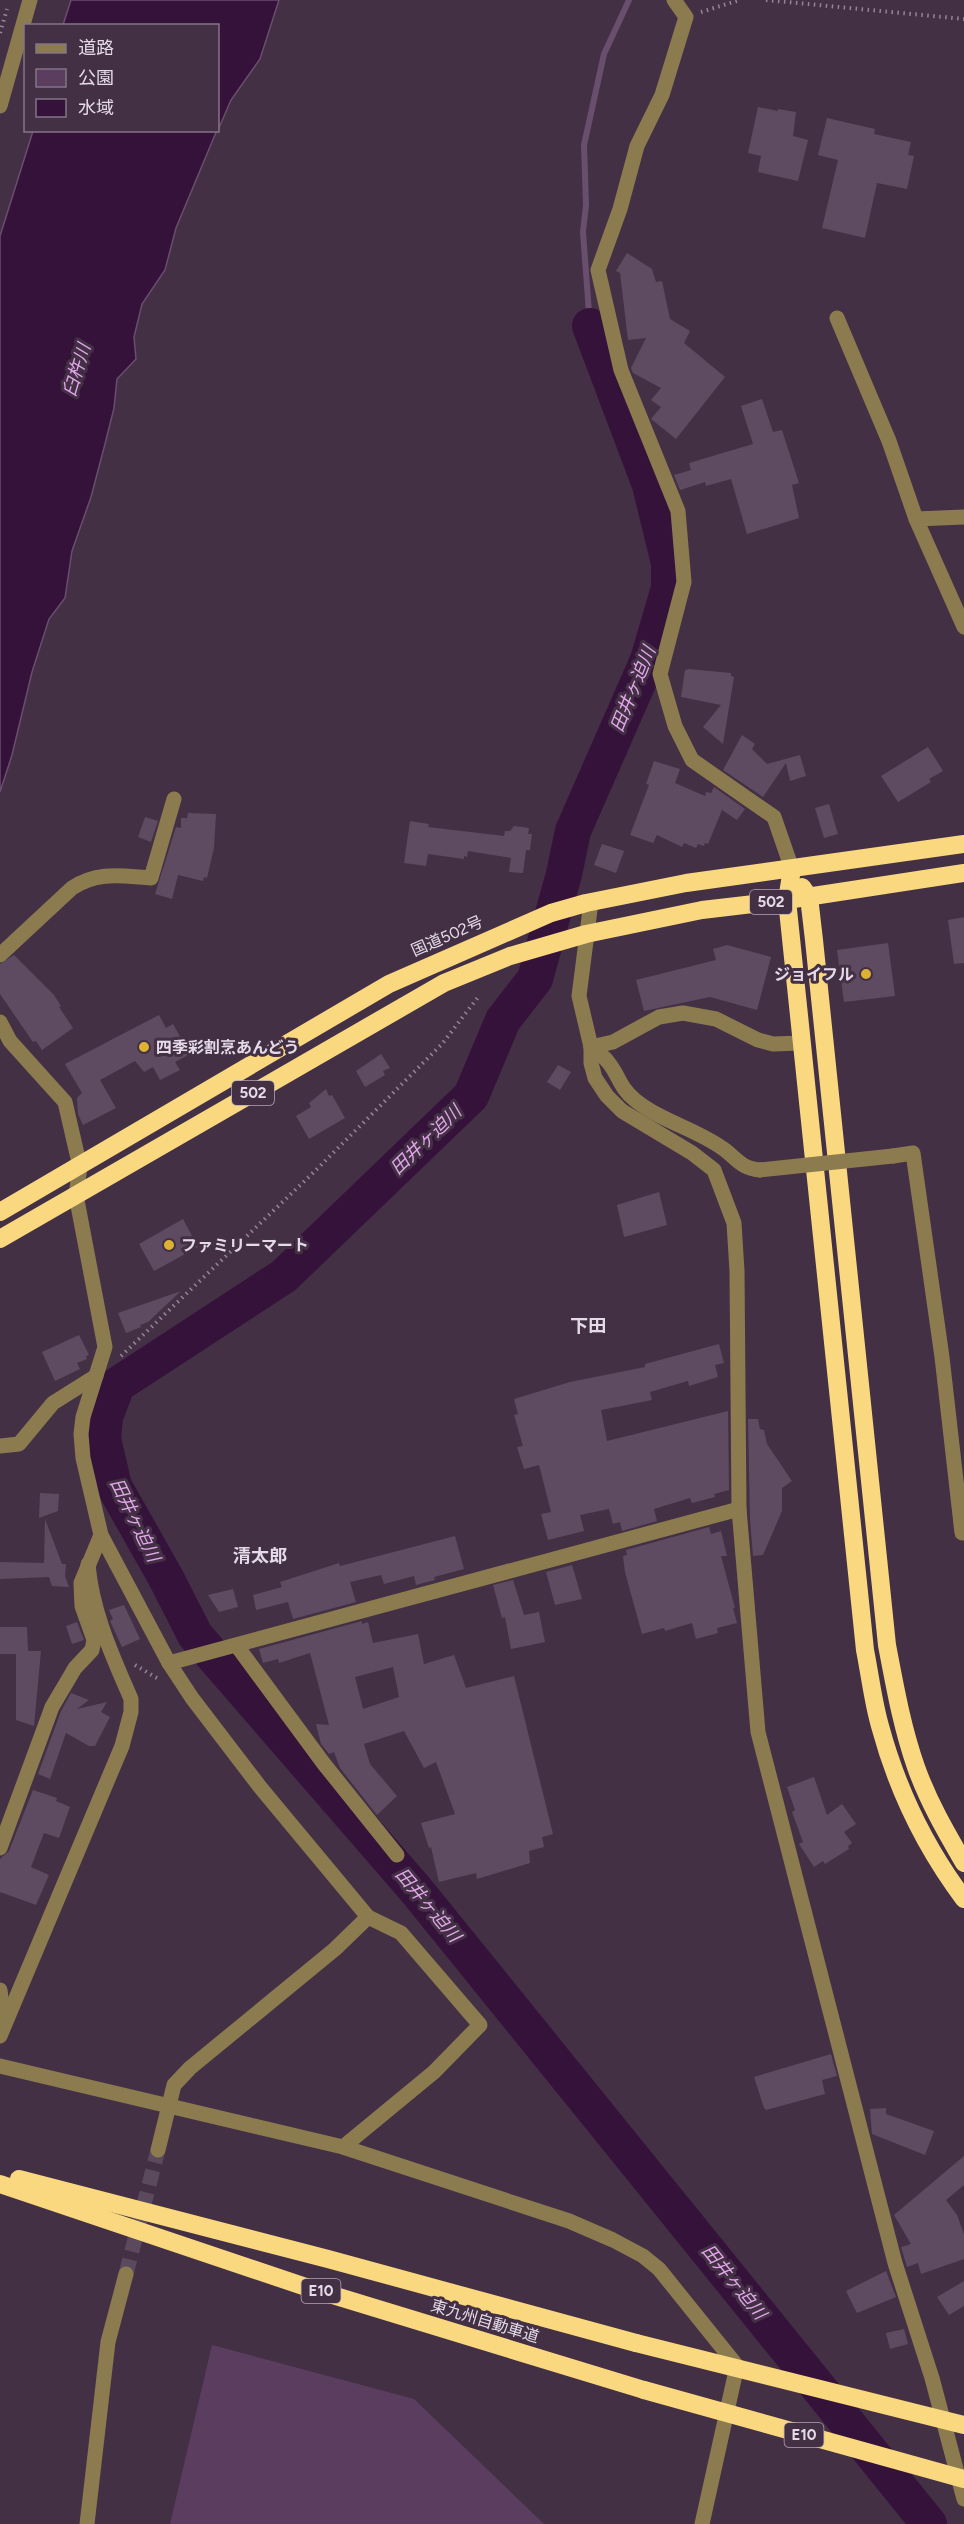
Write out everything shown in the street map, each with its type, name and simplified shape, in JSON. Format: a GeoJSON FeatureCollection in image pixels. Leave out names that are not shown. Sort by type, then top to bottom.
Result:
{"type":"FeatureCollection","features":[{"type":"Feature","properties":{"kind":"highway","name":"国道502号"},"geometry":{"type":"LineString","coordinates":[[0,1212],[389,984],[512,928],[551,913],[588,902],[686,883],[964,844]]}},
{"type":"Feature","properties":{"kind":"highway"},"geometry":{"type":"LineString","coordinates":[[792,869],[809,897],[887,1646],[900,1715],[917,1769],[937,1816],[964,1863]]}},
{"type":"Feature","properties":{"kind":"highway"},"geometry":{"type":"LineString","coordinates":[[792,869],[787,900],[864,1638],[879,1724],[895,1778],[917,1826],[964,1899]]}},
{"type":"Feature","properties":{"kind":"highway","name":"502"},"geometry":{"type":"LineString","coordinates":[[0,1239],[444,983],[510,956],[582,935],[702,910],[809,897],[964,873]]}},
{"type":"Feature","properties":{"kind":"highway"},"geometry":{"type":"LineString","coordinates":[[0,2174],[328,2259],[636,2343],[964,2425]]}},
{"type":"Feature","properties":{"kind":"highway","name":"東九州自動車道"},"geometry":{"type":"LineString","coordinates":[[0,2184],[306,2287],[644,2390],[964,2479]]}},
{"type":"Feature","properties":{"kind":"street"},"geometry":{"type":"LineString","coordinates":[[0,106],[30,0]]}},
{"type":"Feature","properties":{"kind":"street"},"geometry":{"type":"LineString","coordinates":[[674,0],[686,17],[662,95],[637,146],[620,209],[598,270],[621,370],[678,511],[684,582],[660,674],[675,726],[692,760],[774,817],[792,869]]}},
{"type":"Feature","properties":{"kind":"street"},"geometry":{"type":"LineString","coordinates":[[837,318],[889,441],[915,519],[964,627]]}},
{"type":"Feature","properties":{"kind":"street"},"geometry":{"type":"LineString","coordinates":[[915,519],[964,517]]}},
{"type":"Feature","properties":{"kind":"street"},"geometry":{"type":"LineString","coordinates":[[0,955],[72,888],[84,880],[104,876],[151,878],[174,798]]}},
{"type":"Feature","properties":{"kind":"street"},"geometry":{"type":"LineString","coordinates":[[588,902],[582,935],[579,996],[591,1047],[591,1064],[595,1078],[622,1111],[692,1153],[714,1170],[734,1223],[737,1271],[739,1509],[758,1732],[895,2263],[932,2378],[964,2499]]}},
{"type":"Feature","properties":{"kind":"street"},"geometry":{"type":"LineString","coordinates":[[591,1047],[613,1042],[659,1017],[683,1012],[716,1019],[758,1040],[773,1044],[801,1043]]}},
{"type":"Feature","properties":{"kind":"street"},"geometry":{"type":"LineString","coordinates":[[0,1022],[10,1041],[45,1077],[65,1102],[80,1167],[76,1195],[105,1347],[83,1417],[81,1434],[88,1486],[97,1512],[101,1535],[175,1661],[180,1679],[260,1786],[368,1917],[401,1933],[480,2025],[434,2072],[343,2147]]}},
{"type":"Feature","properties":{"kind":"street"},"geometry":{"type":"LineString","coordinates":[[591,1047],[609,1062],[619,1083],[635,1100],[669,1121],[703,1136],[725,1150],[746,1169],[760,1170],[913,1153],[942,1357],[962,1533],[964,1532]]}},
{"type":"Feature","properties":{"kind":"street"},"geometry":{"type":"LineString","coordinates":[[0,1446],[19,1444],[53,1403],[96,1376]]}},
{"type":"Feature","properties":{"kind":"street"},"geometry":{"type":"LineString","coordinates":[[175,1661],[739,1509]]}},
{"type":"Feature","properties":{"kind":"street"},"geometry":{"type":"LineString","coordinates":[[0,1848],[52,1707],[75,1668],[92,1650],[94,1640],[81,1595],[81,1583],[101,1535]]}},
{"type":"Feature","properties":{"kind":"street"},"geometry":{"type":"LineString","coordinates":[[2,2031],[122,1746],[132,1704],[97,1617],[90,1592],[88,1564]]}},
{"type":"Feature","properties":{"kind":"street"},"geometry":{"type":"LineString","coordinates":[[232,1647],[397,1855]]}},
{"type":"Feature","properties":{"kind":"street"},"geometry":{"type":"LineString","coordinates":[[158,2150],[174,2085],[190,2068],[335,1949],[368,1917]]}},
{"type":"Feature","properties":{"kind":"street"},"geometry":{"type":"LineString","coordinates":[[0,1990],[2,2031]]}},
{"type":"Feature","properties":{"kind":"street"},"geometry":{"type":"LineString","coordinates":[[0,2066],[169,2104],[343,2147],[569,2221],[643,2256],[660,2269],[737,2366],[702,2524]]}},
{"type":"Feature","properties":{"kind":"street"},"geometry":{"type":"LineString","coordinates":[[87,2524],[108,2342],[126,2274]]}},
{"type":"Feature","properties":{"kind":"path"},"geometry":{"type":"LineString","coordinates":[[0,33],[10,0]]}},
{"type":"Feature","properties":{"kind":"path"},"geometry":{"type":"LineString","coordinates":[[686,17],[740,0]]}},
{"type":"Feature","properties":{"kind":"path"},"geometry":{"type":"LineString","coordinates":[[766,0],[964,19]]}},
{"type":"Feature","properties":{"kind":"path"},"geometry":{"type":"LineString","coordinates":[[120,1356],[314,1172],[442,1044],[479,996]]}},
{"type":"Feature","properties":{"kind":"path"},"geometry":{"type":"LineString","coordinates":[[114,1660],[127,1661],[168,1684],[180,1679]]}},
{"type":"Feature","properties":{"kind":"green space"},"geometry":{"type":"Polygon","coordinates":[[[212,2345],[414,2399],[544,2524],[170,2524],[212,2345]]]}},
{"type":"Feature","properties":{"kind":"water"},"geometry":{"type":"Polygon","coordinates":[[[71,0],[279,0],[260,59],[231,100],[219,128],[219,24],[63,24],[71,0]]]}},
{"type":"Feature","properties":{"kind":"water","name":"臼杵川"},"geometry":{"type":"Polygon","coordinates":[[[33,132],[216,132],[176,228],[165,270],[142,304],[134,337],[136,359],[117,379],[114,408],[105,444],[91,497],[72,551],[65,598],[49,619],[32,672],[12,755],[0,792],[0,236],[33,132]]]}},
{"type":"Feature","properties":{"kind":"building"},"geometry":{"type":"Polygon","coordinates":[[[758,107],[796,112],[793,136],[808,140],[798,181],[758,172],[761,156],[748,153],[758,107]]]}},
{"type":"Feature","properties":{"kind":"building"},"geometry":{"type":"Polygon","coordinates":[[[827,118],[875,129],[874,134],[911,142],[908,155],[914,156],[907,189],[877,183],[865,238],[822,228],[838,160],[818,155],[827,118]]]}},
{"type":"Feature","properties":{"kind":"building"},"geometry":{"type":"Polygon","coordinates":[[[627,253],[652,269],[656,282],[662,281],[670,319],[690,331],[684,343],[725,377],[676,439],[651,419],[661,407],[651,400],[661,388],[633,373],[631,368],[646,338],[628,340],[620,273],[616,271],[627,253]]]}},
{"type":"Feature","properties":{"kind":"building"},"geometry":{"type":"Polygon","coordinates":[[[762,399],[773,432],[782,430],[799,483],[792,485],[799,518],[747,534],[731,479],[706,486],[705,482],[680,490],[674,475],[691,470],[689,463],[753,444],[741,406],[762,399]]]}},
{"type":"Feature","properties":{"kind":"building"},"geometry":{"type":"Polygon","coordinates":[[[685,670],[731,673],[734,677],[723,744],[703,727],[721,705],[681,697],[685,670]]]}},
{"type":"Feature","properties":{"kind":"building"},"geometry":{"type":"Polygon","coordinates":[[[742,735],[755,744],[752,749],[767,764],[800,755],[806,776],[790,781],[786,763],[763,797],[723,770],[742,735]]]}},
{"type":"Feature","properties":{"kind":"building"},"geometry":{"type":"Polygon","coordinates":[[[928,747],[943,771],[929,779],[931,782],[898,802],[881,776],[928,747]]]}},
{"type":"Feature","properties":{"kind":"building"},"geometry":{"type":"Polygon","coordinates":[[[654,761],[680,769],[675,783],[705,796],[706,792],[711,793],[714,787],[745,809],[737,820],[722,810],[708,844],[705,843],[704,846],[698,844],[696,848],[684,843],[682,847],[657,835],[653,843],[630,835],[649,785],[646,784],[654,761]]]}},
{"type":"Feature","properties":{"kind":"building"},"geometry":{"type":"Polygon","coordinates":[[[829,804],[838,834],[824,838],[815,808],[829,804]]]}},
{"type":"Feature","properties":{"kind":"building"},"geometry":{"type":"Polygon","coordinates":[[[188,813],[216,814],[214,848],[207,878],[204,877],[203,881],[178,875],[172,899],[155,894],[176,827],[181,828],[181,818],[187,818],[188,813]]]}},
{"type":"Feature","properties":{"kind":"building"},"geometry":{"type":"Polygon","coordinates":[[[145,817],[158,821],[151,842],[138,837],[145,817]]]}},
{"type":"Feature","properties":{"kind":"building"},"geometry":{"type":"Polygon","coordinates":[[[410,821],[429,824],[428,827],[504,836],[505,831],[510,831],[514,826],[529,828],[528,834],[532,834],[530,850],[526,850],[523,873],[509,872],[511,858],[468,851],[464,859],[428,854],[426,866],[404,863],[410,821]]]}},
{"type":"Feature","properties":{"kind":"building"},"geometry":{"type":"Polygon","coordinates":[[[602,844],[624,851],[616,873],[594,865],[602,844]]]}},
{"type":"Feature","properties":{"kind":"building"},"geometry":{"type":"Polygon","coordinates":[[[964,917],[964,963],[954,964],[948,920],[964,917]]]}},
{"type":"Feature","properties":{"kind":"building","name":"ジョイフル"},"geometry":{"type":"Polygon","coordinates":[[[888,943],[895,996],[844,1002],[837,950],[888,943]]]}},
{"type":"Feature","properties":{"kind":"building"},"geometry":{"type":"Polygon","coordinates":[[[727,945],[771,957],[757,1010],[710,997],[644,1011],[636,980],[716,960],[713,949],[727,945]]]}},
{"type":"Feature","properties":{"kind":"building"},"geometry":{"type":"Polygon","coordinates":[[[14,955],[54,995],[73,1028],[42,1050],[36,1041],[33,1042],[0,994],[0,964],[14,955]]]}},
{"type":"Feature","properties":{"kind":"building","name":"四季彩割烹あんどう"},"geometry":{"type":"Polygon","coordinates":[[[159,1015],[166,1028],[173,1024],[190,1054],[175,1062],[180,1070],[160,1080],[153,1067],[144,1072],[135,1061],[100,1080],[116,1108],[83,1125],[78,1114],[77,1098],[82,1093],[65,1064],[159,1015]]]}},
{"type":"Feature","properties":{"kind":"building"},"geometry":{"type":"Polygon","coordinates":[[[381,1054],[390,1068],[383,1071],[385,1075],[365,1087],[356,1071],[381,1054]]]}},
{"type":"Feature","properties":{"kind":"building"},"geometry":{"type":"Polygon","coordinates":[[[558,1065],[571,1072],[560,1090],[547,1082],[558,1065]]]}},
{"type":"Feature","properties":{"kind":"building"},"geometry":{"type":"Polygon","coordinates":[[[326,1089],[345,1118],[309,1139],[296,1116],[311,1107],[309,1103],[326,1089]]]}},
{"type":"Feature","properties":{"kind":"building"},"geometry":{"type":"Polygon","coordinates":[[[659,1192],[667,1225],[624,1237],[617,1205],[659,1192]]]}},
{"type":"Feature","properties":{"kind":"building","name":"ファミリーマート"},"geometry":{"type":"Polygon","coordinates":[[[183,1219],[198,1247],[154,1271],[139,1244],[183,1219]]]}},
{"type":"Feature","properties":{"kind":"building"},"geometry":{"type":"Polygon","coordinates":[[[181,1291],[148,1322],[126,1333],[118,1313],[181,1291]]]}},
{"type":"Feature","properties":{"kind":"building"},"geometry":{"type":"Polygon","coordinates":[[[79,1335],[89,1355],[86,1356],[87,1359],[77,1363],[80,1369],[55,1381],[42,1352],[79,1335]]]}},
{"type":"Feature","properties":{"kind":"building"},"geometry":{"type":"Polygon","coordinates":[[[719,1344],[724,1363],[715,1365],[718,1377],[689,1386],[688,1381],[650,1392],[652,1400],[601,1410],[607,1441],[728,1411],[729,1490],[714,1494],[715,1497],[692,1503],[690,1498],[654,1509],[657,1521],[622,1531],[620,1522],[613,1524],[609,1509],[580,1515],[584,1531],[548,1540],[541,1514],[551,1512],[539,1465],[524,1469],[517,1447],[523,1446],[514,1415],[518,1414],[514,1399],[570,1382],[645,1367],[645,1364],[719,1344]]]}},
{"type":"Feature","properties":{"kind":"building"},"geometry":{"type":"Polygon","coordinates":[[[748,1419],[758,1419],[760,1429],[764,1430],[767,1444],[792,1481],[782,1488],[782,1511],[763,1555],[753,1556],[750,1519],[748,1419]]]}},
{"type":"Feature","properties":{"kind":"building"},"geometry":{"type":"Polygon","coordinates":[[[40,1493],[59,1494],[58,1511],[39,1518],[40,1493]]]}},
{"type":"Feature","properties":{"kind":"building"},"geometry":{"type":"Polygon","coordinates":[[[45,1519],[62,1564],[66,1564],[65,1576],[69,1587],[52,1586],[49,1577],[0,1579],[0,1562],[44,1563],[45,1519]]]}},
{"type":"Feature","properties":{"kind":"building"},"geometry":{"type":"Polygon","coordinates":[[[709,1527],[711,1534],[721,1531],[727,1556],[721,1556],[737,1623],[717,1628],[718,1633],[696,1639],[692,1623],[665,1631],[664,1628],[642,1634],[625,1572],[623,1556],[627,1555],[626,1550],[709,1527]]]}},
{"type":"Feature","properties":{"kind":"building"},"geometry":{"type":"Polygon","coordinates":[[[455,1536],[464,1569],[434,1577],[435,1580],[416,1585],[414,1576],[384,1584],[381,1575],[350,1582],[356,1602],[293,1619],[288,1602],[256,1610],[253,1595],[282,1587],[280,1582],[339,1563],[340,1566],[455,1536]]]}},
{"type":"Feature","properties":{"kind":"building"},"geometry":{"type":"Polygon","coordinates":[[[572,1565],[582,1599],[555,1605],[546,1572],[572,1565]]]}},
{"type":"Feature","properties":{"kind":"building"},"geometry":{"type":"Polygon","coordinates":[[[513,1580],[524,1615],[539,1612],[545,1642],[511,1649],[505,1617],[502,1618],[493,1585],[513,1580]]]}},
{"type":"Feature","properties":{"kind":"building"},"geometry":{"type":"Polygon","coordinates":[[[233,1589],[238,1607],[219,1612],[208,1595],[233,1589]]]}},
{"type":"Feature","properties":{"kind":"building"},"geometry":{"type":"Polygon","coordinates":[[[124,1605],[140,1639],[122,1647],[110,1621],[113,1619],[109,1610],[124,1605]]]}},
{"type":"Feature","properties":{"kind":"building"},"geometry":{"type":"Polygon","coordinates":[[[362,1621],[362,1624],[368,1622],[373,1643],[418,1634],[424,1664],[454,1655],[466,1688],[514,1676],[553,1834],[542,1837],[544,1847],[529,1851],[530,1863],[477,1879],[476,1873],[439,1882],[431,1847],[429,1848],[421,1823],[455,1814],[436,1762],[424,1768],[404,1731],[364,1744],[370,1764],[397,1796],[377,1815],[340,1768],[334,1752],[329,1754],[321,1744],[316,1724],[329,1725],[310,1653],[279,1663],[278,1659],[263,1663],[259,1649],[362,1621]],[[393,1667],[355,1677],[363,1709],[399,1697],[393,1667]]]}},
{"type":"Feature","properties":{"kind":"building"},"geometry":{"type":"Polygon","coordinates":[[[77,1622],[84,1640],[72,1644],[66,1626],[77,1622]]]}},
{"type":"Feature","properties":{"kind":"building"},"geometry":{"type":"Polygon","coordinates":[[[0,1627],[27,1627],[28,1651],[41,1651],[34,1726],[16,1720],[16,1654],[0,1654],[0,1627]]]}},
{"type":"Feature","properties":{"kind":"building"},"geometry":{"type":"Polygon","coordinates":[[[71,1693],[89,1700],[77,1709],[107,1702],[101,1712],[110,1717],[95,1746],[89,1746],[66,1733],[50,1779],[38,1774],[61,1711],[71,1693]]]}},
{"type":"Feature","properties":{"kind":"building"},"geometry":{"type":"Polygon","coordinates":[[[814,1777],[827,1815],[842,1804],[856,1824],[844,1832],[852,1843],[848,1846],[849,1849],[825,1864],[823,1861],[814,1867],[799,1844],[803,1842],[792,1812],[795,1810],[787,1787],[814,1777]]]}},
{"type":"Feature","properties":{"kind":"building"},"geometry":{"type":"Polygon","coordinates":[[[33,1790],[57,1798],[56,1801],[70,1807],[59,1838],[44,1833],[31,1867],[49,1875],[36,1905],[0,1892],[0,1859],[9,1851],[33,1790]]]}},
{"type":"Feature","properties":{"kind":"building"},"geometry":{"type":"Polygon","coordinates":[[[831,2054],[837,2076],[822,2080],[825,2094],[766,2110],[764,2108],[754,2077],[831,2054]]]}},
{"type":"Feature","properties":{"kind":"building"},"geometry":{"type":"Polygon","coordinates":[[[886,2108],[886,2114],[934,2131],[925,2155],[872,2134],[870,2109],[886,2108]]]}},
{"type":"Feature","properties":{"kind":"building"},"geometry":{"type":"Polygon","coordinates":[[[964,2156],[964,2185],[946,2200],[957,2215],[964,2234],[964,2259],[921,2274],[918,2263],[907,2267],[901,2247],[911,2244],[894,2215],[964,2156]]]}},
{"type":"Feature","properties":{"kind":"building"},"geometry":{"type":"Polygon","coordinates":[[[886,2271],[896,2297],[857,2313],[846,2291],[886,2271]]]}},
{"type":"Feature","properties":{"kind":"building"},"geometry":{"type":"Polygon","coordinates":[[[964,2281],[964,2306],[949,2315],[937,2297],[964,2281]]]}},
{"type":"Feature","properties":{"kind":"building"},"geometry":{"type":"Polygon","coordinates":[[[904,2329],[908,2344],[890,2349],[886,2333],[904,2329]]]}},
{"type":"Feature","properties":{"kind":"waterway"},"geometry":{"type":"LineString","coordinates":[[590,326],[583,232],[586,205],[584,145],[604,54],[629,0]]}},
{"type":"Feature","properties":{"kind":"waterway","name":"田井ヶ迫川"},"geometry":{"type":"LineString","coordinates":[[590,326],[650,485],[669,563],[669,588],[648,660],[573,831],[564,874],[535,979],[503,1020],[471,1096],[284,1276],[117,1385],[105,1417],[103,1439],[114,1486],[195,1635],[416,1890],[929,2524]]}},
{"type":"Feature","properties":{"kind":"tunnel"},"geometry":{"type":"LineString","coordinates":[[126,2274],[158,2150]]}},
{"type":"Feature","properties":{"kind":"place","name":"ジョイフル"},"geometry":{"type":"Point","coordinates":[866,974]}},
{"type":"Feature","properties":{"kind":"place","name":"四季彩割烹あんどう"},"geometry":{"type":"Point","coordinates":[144,1047]}},
{"type":"Feature","properties":{"kind":"place","name":"ファミリーマート"},"geometry":{"type":"Point","coordinates":[169,1245]}},
{"type":"Feature","properties":{"kind":"district","name":"下田"},"geometry":{"type":"Point","coordinates":[588,1326]}},
{"type":"Feature","properties":{"kind":"district","name":"清太郎"},"geometry":{"type":"Point","coordinates":[260,1556]}}]}
